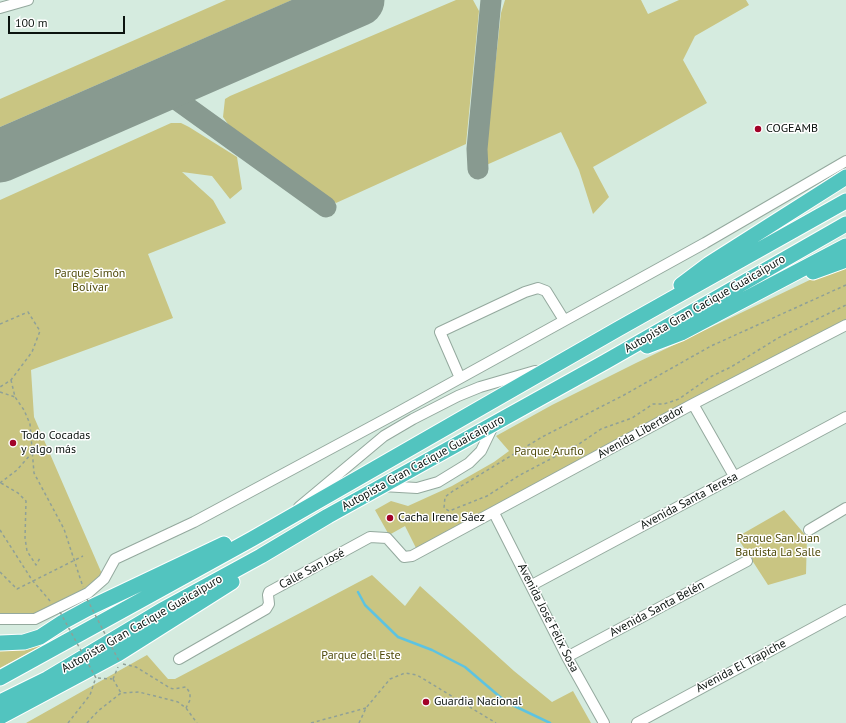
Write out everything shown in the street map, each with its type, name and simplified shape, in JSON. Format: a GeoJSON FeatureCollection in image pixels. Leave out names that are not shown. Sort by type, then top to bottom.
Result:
{"type":"FeatureCollection","features":[{"type":"Feature","properties":{"kind":"highway"},"geometry":{"type":"LineString","coordinates":[[640,317],[709,264],[846,178]]}},
{"type":"Feature","properties":{"kind":"highway","name":"Autopista Gran Cacique Guaicaipuro"},"geometry":{"type":"LineString","coordinates":[[0,678],[258,535],[846,201]]}},
{"type":"Feature","properties":{"kind":"highway","name":"Autopista Gran Cacique Guaicaipuro"},"geometry":{"type":"LineString","coordinates":[[0,702],[47,679],[164,608],[261,556],[380,486],[605,362],[846,224]]}},
{"type":"Feature","properties":{"kind":"highway"},"geometry":{"type":"LineString","coordinates":[[605,362],[681,334],[846,246]]}},
{"type":"Feature","properties":{"kind":"highway"},"geometry":{"type":"LineString","coordinates":[[779,281],[815,272],[846,260]]}},
{"type":"Feature","properties":{"kind":"highway"},"geometry":{"type":"LineString","coordinates":[[0,643],[24,642],[40,637],[81,612],[232,540],[258,535]]}},
{"type":"Feature","properties":{"kind":"highway"},"geometry":{"type":"LineString","coordinates":[[0,717],[118,654],[236,579],[261,556]]}},
{"type":"Feature","properties":{"kind":"street"},"geometry":{"type":"LineString","coordinates":[[0,8],[28,0]]}},
{"type":"Feature","properties":{"kind":"street"},"geometry":{"type":"LineString","coordinates":[[0,619],[35,619],[88,593],[104,579],[115,560],[194,522],[460,378],[705,243],[846,161]]}},
{"type":"Feature","properties":{"kind":"street"},"geometry":{"type":"LineString","coordinates":[[460,378],[440,332],[525,292],[538,288],[546,292],[564,320]]}},
{"type":"Feature","properties":{"kind":"street","name":"Avenida Libertador"},"geometry":{"type":"LineString","coordinates":[[377,537],[391,541],[400,554],[408,558],[494,513],[693,404],[846,325]]}},
{"type":"Feature","properties":{"kind":"street"},"geometry":{"type":"LineString","coordinates":[[258,535],[297,509],[384,436],[413,419],[458,396],[480,387],[566,360]]}},
{"type":"Feature","properties":{"kind":"street"},"geometry":{"type":"LineString","coordinates":[[693,404],[734,476]]}},
{"type":"Feature","properties":{"kind":"street","name":"Avenida Santa Teresa"},"geometry":{"type":"LineString","coordinates":[[532,585],[846,416]]}},
{"type":"Feature","properties":{"kind":"street"},"geometry":{"type":"LineString","coordinates":[[380,486],[417,488],[438,482],[469,463],[481,452],[495,422]]}},
{"type":"Feature","properties":{"kind":"street"},"geometry":{"type":"LineString","coordinates":[[809,530],[846,508]]}},
{"type":"Feature","properties":{"kind":"street","name":"Avenida José Felix Sosa"},"geometry":{"type":"LineString","coordinates":[[494,513],[532,585],[567,657],[604,723]]}},
{"type":"Feature","properties":{"kind":"street","name":"Calle San José"},"geometry":{"type":"LineString","coordinates":[[179,659],[266,609],[269,604],[269,592],[370,537],[377,537]]}},
{"type":"Feature","properties":{"kind":"street","name":"Avenida Santa Belén"},"geometry":{"type":"LineString","coordinates":[[567,657],[747,561]]}},
{"type":"Feature","properties":{"kind":"street","name":"Avenida El Trapiche"},"geometry":{"type":"LineString","coordinates":[[637,723],[846,610]]}},
{"type":"Feature","properties":{"kind":"path"},"geometry":{"type":"LineString","coordinates":[[846,285],[711,346],[624,395],[542,437],[453,491],[445,497],[444,508],[449,510],[488,496],[520,475],[579,444],[601,429],[632,418],[653,404],[664,404],[679,399],[710,376],[731,367],[778,338],[846,305]]}},
{"type":"Feature","properties":{"kind":"path"},"geometry":{"type":"LineString","coordinates":[[0,324],[28,312],[40,331],[32,352],[11,380],[0,387]]}},
{"type":"Feature","properties":{"kind":"path"},"geometry":{"type":"LineString","coordinates":[[11,380],[15,397],[30,424],[31,454],[36,479],[64,529],[84,592]]}},
{"type":"Feature","properties":{"kind":"path"},"geometry":{"type":"LineString","coordinates":[[0,392],[15,397]]}},
{"type":"Feature","properties":{"kind":"path"},"geometry":{"type":"LineString","coordinates":[[31,454],[17,470],[1,483],[18,493],[26,501],[25,538],[27,552],[36,565],[40,558]]}},
{"type":"Feature","properties":{"kind":"path"},"geometry":{"type":"LineString","coordinates":[[0,530],[32,580],[60,612],[96,678],[90,695],[68,723]]}},
{"type":"Feature","properties":{"kind":"path"},"geometry":{"type":"LineString","coordinates":[[0,572],[17,589],[83,556]]}},
{"type":"Feature","properties":{"kind":"path"},"geometry":{"type":"LineString","coordinates":[[87,599],[120,663],[136,668],[170,688],[174,689],[186,687],[190,693],[190,700],[186,708]]}},
{"type":"Feature","properties":{"kind":"path"},"geometry":{"type":"LineString","coordinates":[[113,680],[120,663]]}},
{"type":"Feature","properties":{"kind":"path"},"geometry":{"type":"LineString","coordinates":[[359,723],[366,708],[390,679],[405,673],[417,675],[496,723]]}},
{"type":"Feature","properties":{"kind":"path"},"geometry":{"type":"LineString","coordinates":[[96,678],[113,680]]}},
{"type":"Feature","properties":{"kind":"path"},"geometry":{"type":"LineString","coordinates":[[113,680],[121,693]]}},
{"type":"Feature","properties":{"kind":"path"},"geometry":{"type":"LineString","coordinates":[[87,723],[98,711],[121,693],[139,692],[152,694],[178,702],[186,708],[197,723]]}},
{"type":"Feature","properties":{"kind":"path"},"geometry":{"type":"LineString","coordinates":[[311,723],[366,708]]}},
{"type":"Feature","properties":{"kind":"green space"},"geometry":{"type":"Polygon","coordinates":[[[226,0],[292,0],[0,127],[0,99],[226,0]]]}},
{"type":"Feature","properties":{"kind":"green space"},"geometry":{"type":"Polygon","coordinates":[[[456,0],[473,0],[479,11],[466,144],[336,203],[236,131],[223,117],[225,99],[230,96],[456,0]]]}},
{"type":"Feature","properties":{"kind":"green space"},"geometry":{"type":"Polygon","coordinates":[[[505,0],[641,0],[648,14],[679,0],[746,0],[749,5],[695,36],[683,60],[707,103],[593,167],[609,197],[593,214],[579,170],[561,132],[484,166],[501,13],[505,0]]]}},
{"type":"Feature","properties":{"kind":"green space","name":"Parque Simón Bolívar"},"geometry":{"type":"Polygon","coordinates":[[[171,123],[181,123],[189,127],[237,157],[242,189],[230,199],[212,176],[182,172],[213,200],[226,223],[148,254],[173,318],[31,370],[34,417],[102,574],[98,583],[33,616],[0,617],[0,200],[171,123]]]}},
{"type":"Feature","properties":{"kind":"green space","name":"Parque Aruflo"},"geometry":{"type":"Polygon","coordinates":[[[846,266],[846,324],[417,550],[405,526],[389,535],[375,510],[391,501],[408,506],[452,486],[494,462],[509,451],[496,436],[552,405],[636,363],[816,277],[846,266]]]}},
{"type":"Feature","properties":{"kind":"green space","name":"Parque San Juan Bautista La Salle"},"geometry":{"type":"Polygon","coordinates":[[[784,510],[807,537],[806,574],[768,585],[737,537],[784,510]]]}},
{"type":"Feature","properties":{"kind":"green space","name":"Parque del Este"},"geometry":{"type":"Polygon","coordinates":[[[372,575],[405,606],[420,586],[514,671],[552,702],[573,691],[591,723],[26,723],[147,655],[168,679],[175,679],[372,575]]]}},
{"type":"Feature","properties":{"kind":"green space"},"geometry":{"type":"Polygon","coordinates":[[[47,639],[49,642],[0,668],[0,647],[47,639]]]}},
{"type":"Feature","properties":{"kind":"waterway"},"geometry":{"type":"LineString","coordinates":[[358,592],[365,605],[398,637],[432,650],[465,667],[506,702],[550,723]]}},
{"type":"Feature","properties":{"kind":"taxiway"},"geometry":{"type":"LineString","coordinates":[[478,169],[477,149],[491,0]]}},
{"type":"Feature","properties":{"kind":"taxiway"},"geometry":{"type":"LineString","coordinates":[[159,87],[326,207]]}},
{"type":"Feature","properties":{"kind":"runway"},"geometry":{"type":"LineString","coordinates":[[0,156],[358,0]]}},
{"type":"Feature","properties":{"kind":"place","name":"COGEAMB"},"geometry":{"type":"Point","coordinates":[758,129]}},
{"type":"Feature","properties":{"kind":"place","name":"Todo Cocadas y algo más"},"geometry":{"type":"Point","coordinates":[13,443]}},
{"type":"Feature","properties":{"kind":"place","name":"Cacha Irene Sáez"},"geometry":{"type":"Point","coordinates":[390,518]}},
{"type":"Feature","properties":{"kind":"place","name":"Guardia Nacional"},"geometry":{"type":"Point","coordinates":[426,702]}}]}
